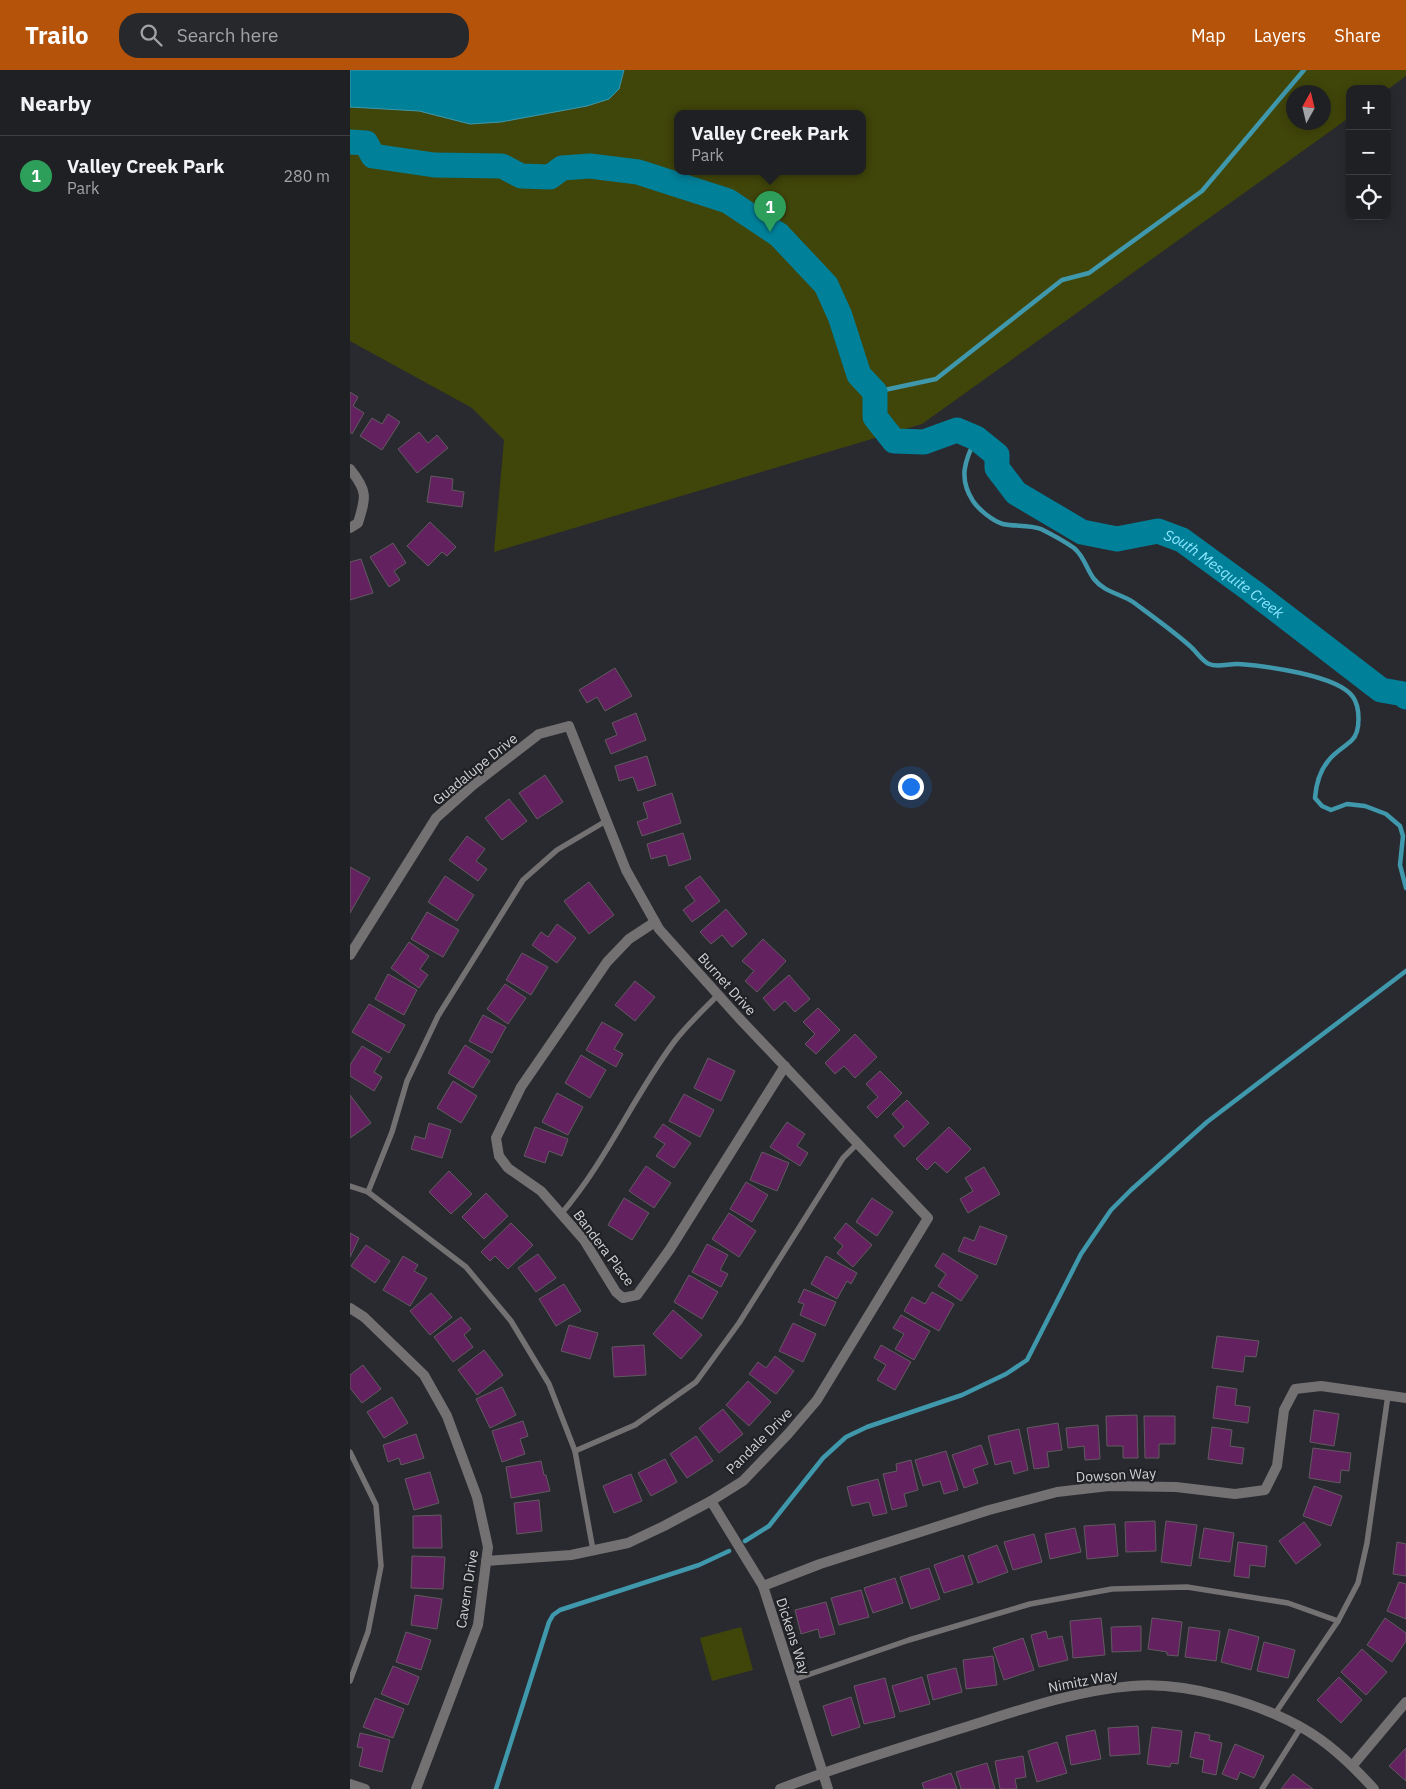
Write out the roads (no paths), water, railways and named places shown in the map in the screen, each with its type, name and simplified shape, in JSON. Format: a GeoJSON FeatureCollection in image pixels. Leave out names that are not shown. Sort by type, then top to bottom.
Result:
{"type":"FeatureCollection","features":[{"type":"Feature","properties":{"kind":"street"},"geometry":{"type":"LineString","coordinates":[[350,469],[362,484],[364,503],[358,523],[350,528]]}},
{"type":"Feature","properties":{"kind":"street","name":"Burnet Drive"},"geometry":{"type":"LineString","coordinates":[[569,726],[626,870],[659,929],[928,1218]]}},
{"type":"Feature","properties":{"kind":"street","name":"Guadalupe Drive"},"geometry":{"type":"LineString","coordinates":[[350,955],[436,818],[473,785],[539,734],[569,726]]}},
{"type":"Feature","properties":{"kind":"street","name":"Bandera Place"},"geometry":{"type":"LineString","coordinates":[[655,922],[629,939],[607,962],[521,1086],[496,1138],[499,1156],[508,1168],[541,1191],[584,1240],[616,1292],[623,1298],[637,1295],[670,1249],[785,1066]]}},
{"type":"Feature","properties":{"kind":"street","name":"Pandale Drive"},"geometry":{"type":"LineString","coordinates":[[486,1561],[571,1555],[628,1542],[664,1526],[711,1501],[743,1481],[818,1400],[928,1218]]}},
{"type":"Feature","properties":{"kind":"street","name":"Cavern Drive"},"geometry":{"type":"LineString","coordinates":[[350,1308],[364,1317],[424,1375],[447,1416],[477,1497],[488,1547],[478,1625],[416,1789]]}},
{"type":"Feature","properties":{"kind":"street","name":"Dowson Way"},"geometry":{"type":"LineString","coordinates":[[763,1586],[820,1564],[932,1528],[989,1510],[1057,1492],[1109,1486],[1176,1487],[1235,1494],[1264,1490],[1277,1466],[1284,1410],[1295,1389],[1321,1386],[1406,1398]]}},
{"type":"Feature","properties":{"kind":"street","name":"Dickens Way"},"geometry":{"type":"LineString","coordinates":[[711,1501],[763,1586],[828,1789]]}},
{"type":"Feature","properties":{"kind":"street","name":"Nimitz Way"},"geometry":{"type":"LineString","coordinates":[[780,1789],[823,1772],[1059,1698],[1132,1685],[1173,1686],[1258,1707],[1301,1728],[1353,1766],[1374,1789]]}},
{"type":"Feature","properties":{"kind":"street"},"geometry":{"type":"LineString","coordinates":[[1353,1766],[1406,1702]]}},
{"type":"Feature","properties":{"kind":"street"},"geometry":{"type":"LineString","coordinates":[[350,1784],[364,1789]]}},
{"type":"Feature","properties":{"kind":"lane"},"geometry":{"type":"LineString","coordinates":[[368,1192],[392,1132],[407,1081],[438,1016],[523,880],[557,850],[606,821]]}},
{"type":"Feature","properties":{"kind":"lane"},"geometry":{"type":"LineString","coordinates":[[561,1214],[590,1177],[674,1042],[690,1022],[718,994]]}},
{"type":"Feature","properties":{"kind":"lane"},"geometry":{"type":"LineString","coordinates":[[575,1451],[635,1425],[696,1382],[739,1324],[843,1158],[858,1143]]}},
{"type":"Feature","properties":{"kind":"lane"},"geometry":{"type":"LineString","coordinates":[[350,1186],[368,1192],[466,1267],[511,1321],[549,1384],[575,1451],[593,1550]]}},
{"type":"Feature","properties":{"kind":"lane"},"geometry":{"type":"LineString","coordinates":[[1274,1715],[1338,1621],[1358,1583],[1367,1543],[1388,1395]]}},
{"type":"Feature","properties":{"kind":"lane"},"geometry":{"type":"LineString","coordinates":[[350,1452],[376,1505],[381,1566],[368,1632],[350,1681]]}},
{"type":"Feature","properties":{"kind":"lane"},"geometry":{"type":"LineString","coordinates":[[793,1680],[909,1640],[1030,1604],[1112,1589],[1187,1587],[1288,1603],[1338,1621]]}},
{"type":"Feature","properties":{"kind":"lane"},"geometry":{"type":"LineString","coordinates":[[1262,1789],[1301,1728]]}},
{"type":"Feature","properties":{"kind":"water"},"geometry":{"type":"Polygon","coordinates":[[[350,70],[624,70],[619,89],[609,99],[587,106],[501,122],[470,124],[419,111],[350,107],[350,70]]]}},
{"type":"Feature","properties":{"kind":"waterway"},"geometry":{"type":"LineString","coordinates":[[875,392],[936,379],[1062,280],[1089,273],[1202,191],[1304,70]]}},
{"type":"Feature","properties":{"kind":"waterway","name":"South Mesquite Creek"},"geometry":{"type":"LineString","coordinates":[[350,142],[366,143],[373,156],[434,165],[502,166],[521,176],[550,177],[562,168],[590,166],[638,172],[728,201],[779,235],[826,285],[840,316],[859,375],[875,392],[875,417],[894,441],[924,442],[957,430],[976,438],[997,455],[997,468],[1016,493],[1082,532],[1117,539],[1158,531],[1182,540],[1381,690],[1404,694],[1406,697]]}},
{"type":"Feature","properties":{"kind":"waterway"},"geometry":{"type":"LineString","coordinates":[[976,438],[966,462],[964,477],[968,493],[973,501],[991,518],[1003,524],[1041,529],[1070,545],[1080,555],[1098,583],[1133,602],[1176,634],[1209,664],[1216,666],[1251,665],[1300,673],[1333,683],[1345,689],[1353,697],[1358,713],[1357,731],[1352,740],[1334,754],[1323,768],[1316,788],[1315,798],[1322,806],[1331,810],[1347,804],[1365,806],[1386,814],[1400,826],[1403,836],[1400,865],[1406,888]]}},
{"type":"Feature","properties":{"kind":"waterway"},"geometry":{"type":"LineString","coordinates":[[745,1541],[769,1526],[823,1458],[846,1437],[867,1427],[962,1395],[1006,1374],[1027,1360],[1081,1254],[1111,1210],[1207,1122],[1406,971]]}},
{"type":"Feature","properties":{"kind":"waterway"},"geometry":{"type":"LineString","coordinates":[[496,1789],[549,1622],[553,1615],[560,1610],[699,1565],[729,1551]]}},
{"type":"Feature","properties":{"kind":"place","name":"Valley Creek Park"},"geometry":{"type":"Point","coordinates":[770,232]}}]}
